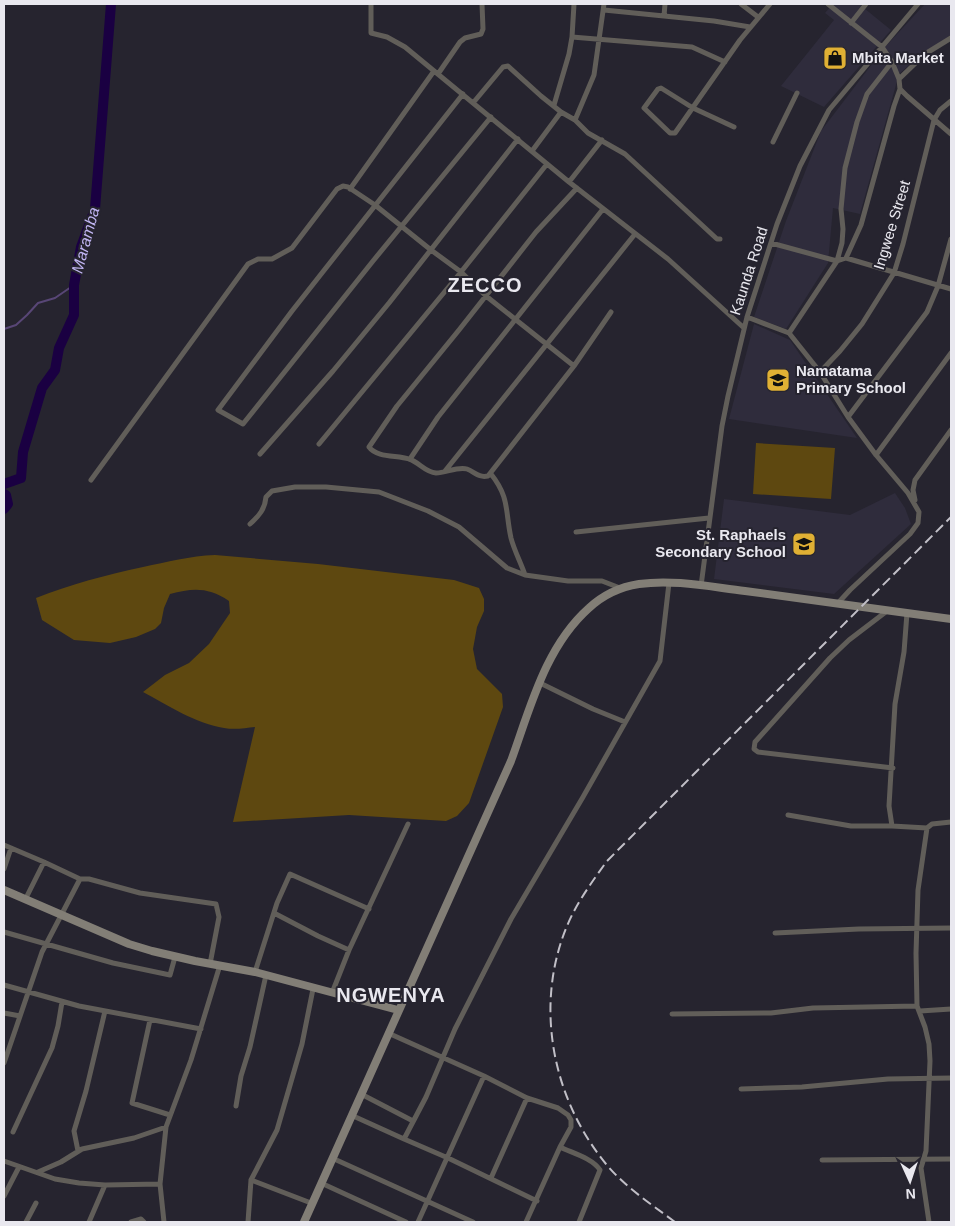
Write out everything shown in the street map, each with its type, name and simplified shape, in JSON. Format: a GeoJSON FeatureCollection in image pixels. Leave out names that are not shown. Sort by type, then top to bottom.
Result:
{"type":"FeatureCollection","features":[{"type":"Feature","properties":{"kind":"street"},"geometry":{"type":"LineString","coordinates":[[371,4],[371,33],[396,41],[436,72],[603,210],[668,259],[744,328]]}},
{"type":"Feature","properties":{"kind":"street"},"geometry":{"type":"LineString","coordinates":[[350,189],[460,42],[465,38],[478,36],[482,32],[482,4]]}},
{"type":"Feature","properties":{"kind":"street"},"geometry":{"type":"LineString","coordinates":[[554,105],[572,37],[574,4]]}},
{"type":"Feature","properties":{"kind":"street"},"geometry":{"type":"LineString","coordinates":[[664,16],[665,4]]}},
{"type":"Feature","properties":{"kind":"street"},"geometry":{"type":"LineString","coordinates":[[740,4],[758,17]]}},
{"type":"Feature","properties":{"kind":"street"},"geometry":{"type":"LineString","coordinates":[[734,128],[694,108],[660,88],[644,108],[672,134],[675,133],[694,108],[750,27],[770,4]]}},
{"type":"Feature","properties":{"kind":"street"},"geometry":{"type":"LineString","coordinates":[[828,4],[882,47],[892,62],[899,79],[900,89],[861,225],[846,258]]}},
{"type":"Feature","properties":{"kind":"street"},"geometry":{"type":"LineString","coordinates":[[851,23],[866,4]]}},
{"type":"Feature","properties":{"kind":"street","name":"Kaunda Road"},"geometry":{"type":"LineString","coordinates":[[701,586],[722,426],[744,328],[771,243],[800,166],[829,110],[918,4]]}},
{"type":"Feature","properties":{"kind":"street"},"geometry":{"type":"LineString","coordinates":[[575,120],[592,83],[604,7],[750,27]]}},
{"type":"Feature","properties":{"kind":"street"},"geometry":{"type":"LineString","coordinates":[[572,37],[692,47],[726,62]]}},
{"type":"Feature","properties":{"kind":"street"},"geometry":{"type":"LineString","coordinates":[[899,79],[925,54],[951,38]]}},
{"type":"Feature","properties":{"kind":"street"},"geometry":{"type":"LineString","coordinates":[[789,333],[837,261],[842,243],[841,209],[845,168],[857,122],[867,94],[892,62]]}},
{"type":"Feature","properties":{"kind":"street"},"geometry":{"type":"LineString","coordinates":[[473,103],[506,65],[561,112],[575,120],[588,133],[625,154],[686,212],[720,239]]}},
{"type":"Feature","properties":{"kind":"street"},"geometry":{"type":"LineString","coordinates":[[900,89],[951,134]]}},
{"type":"Feature","properties":{"kind":"street"},"geometry":{"type":"LineString","coordinates":[[773,142],[797,93]]}},
{"type":"Feature","properties":{"kind":"street"},"geometry":{"type":"LineString","coordinates":[[463,94],[375,205],[218,410],[244,424],[491,117]]}},
{"type":"Feature","properties":{"kind":"street","name":"Ingwee Street"},"geometry":{"type":"LineString","coordinates":[[820,372],[862,324],[894,273],[934,120],[940,110],[951,101]]}},
{"type":"Feature","properties":{"kind":"street"},"geometry":{"type":"LineString","coordinates":[[532,151],[561,112]]}},
{"type":"Feature","properties":{"kind":"street"},"geometry":{"type":"LineString","coordinates":[[260,454],[333,371],[518,139]]}},
{"type":"Feature","properties":{"kind":"street"},"geometry":{"type":"LineString","coordinates":[[569,182],[602,140]]}},
{"type":"Feature","properties":{"kind":"street"},"geometry":{"type":"LineString","coordinates":[[319,444],[547,164]]}},
{"type":"Feature","properties":{"kind":"street"},"geometry":{"type":"LineString","coordinates":[[91,480],[164,377],[248,264],[258,259],[272,259],[287,251],[337,189],[345,186],[375,205],[402,226],[460,272],[515,320],[574,366]]}},
{"type":"Feature","properties":{"kind":"street"},"geometry":{"type":"LineString","coordinates":[[577,188],[536,232],[397,406],[370,444],[371,450],[410,459],[436,473],[465,469],[477,476],[485,477],[491,474],[574,366],[610,312]]}},
{"type":"Feature","properties":{"kind":"street"},"geometry":{"type":"LineString","coordinates":[[410,459],[438,417],[603,210]]}},
{"type":"Feature","properties":{"kind":"street"},"geometry":{"type":"LineString","coordinates":[[445,471],[635,234]]}},
{"type":"Feature","properties":{"kind":"street"},"geometry":{"type":"LineString","coordinates":[[848,417],[928,312],[938,286],[951,239]]}},
{"type":"Feature","properties":{"kind":"street"},"geometry":{"type":"LineString","coordinates":[[771,243],[837,261],[846,258],[951,289]]}},
{"type":"Feature","properties":{"kind":"street"},"geometry":{"type":"LineString","coordinates":[[747,317],[789,333],[820,372],[848,417],[915,503],[919,512],[918,523],[910,534],[838,603]]}},
{"type":"Feature","properties":{"kind":"street"},"geometry":{"type":"LineString","coordinates":[[876,455],[951,353]]}},
{"type":"Feature","properties":{"kind":"street"},"geometry":{"type":"LineString","coordinates":[[915,503],[915,480],[951,430]]}},
{"type":"Feature","properties":{"kind":"street"},"geometry":{"type":"LineString","coordinates":[[491,474],[503,493],[507,504],[511,538],[525,576]]}},
{"type":"Feature","properties":{"kind":"street"},"geometry":{"type":"LineString","coordinates":[[250,524],[263,509],[266,497],[272,491],[295,487],[326,487],[379,492],[428,511],[459,527],[507,568],[525,576],[568,581],[602,581],[620,588]]}},
{"type":"Feature","properties":{"kind":"street"},"geometry":{"type":"LineString","coordinates":[[576,532],[709,518]]}},
{"type":"Feature","properties":{"kind":"street"},"geometry":{"type":"LineString","coordinates":[[404,1139],[426,1097],[471,997],[519,904],[583,798],[660,661],[669,583]]}},
{"type":"Feature","properties":{"kind":"street"},"geometry":{"type":"LineString","coordinates":[[304,1222],[387,1033],[511,762],[552,656],[566,634],[598,600],[620,588],[638,584],[669,583],[951,618]]}},
{"type":"Feature","properties":{"kind":"street"},"geometry":{"type":"LineString","coordinates":[[887,610],[849,640],[830,658],[755,742],[754,749],[758,752],[892,768]]}},
{"type":"Feature","properties":{"kind":"street"},"geometry":{"type":"LineString","coordinates":[[892,826],[889,806],[895,704],[904,652],[907,613]]}},
{"type":"Feature","properties":{"kind":"street"},"geometry":{"type":"LineString","coordinates":[[540,683],[593,709],[625,722]]}},
{"type":"Feature","properties":{"kind":"street"},"geometry":{"type":"LineString","coordinates":[[788,815],[851,826],[927,828],[932,824],[951,822]]}},
{"type":"Feature","properties":{"kind":"street"},"geometry":{"type":"LineString","coordinates":[[332,992],[349,950],[408,824]]}},
{"type":"Feature","properties":{"kind":"street"},"geometry":{"type":"LineString","coordinates":[[927,828],[918,890],[916,929],[918,1009],[929,1044],[926,1150],[921,1168],[929,1222]]}},
{"type":"Feature","properties":{"kind":"street"},"geometry":{"type":"LineString","coordinates":[[4,845],[80,879],[88,879],[149,895],[216,904],[219,917],[210,964]]}},
{"type":"Feature","properties":{"kind":"street"},"geometry":{"type":"LineString","coordinates":[[4,868],[11,848]]}},
{"type":"Feature","properties":{"kind":"street"},"geometry":{"type":"LineString","coordinates":[[25,900],[44,862]]}},
{"type":"Feature","properties":{"kind":"street"},"geometry":{"type":"LineString","coordinates":[[255,972],[274,913],[290,874],[368,909]]}},
{"type":"Feature","properties":{"kind":"street"},"geometry":{"type":"LineString","coordinates":[[4,1063],[46,944],[80,879]]}},
{"type":"Feature","properties":{"kind":"street"},"geometry":{"type":"LineString","coordinates":[[4,890],[130,944],[174,957],[255,972],[313,989],[332,992],[398,1010]]}},
{"type":"Feature","properties":{"kind":"street"},"geometry":{"type":"LineString","coordinates":[[274,913],[349,950]]}},
{"type":"Feature","properties":{"kind":"street"},"geometry":{"type":"LineString","coordinates":[[775,933],[860,929],[951,928]]}},
{"type":"Feature","properties":{"kind":"street"},"geometry":{"type":"LineString","coordinates":[[4,932],[118,964],[170,974],[174,957]]}},
{"type":"Feature","properties":{"kind":"street"},"geometry":{"type":"LineString","coordinates":[[164,1222],[160,1184],[166,1127],[202,1029],[220,965]]}},
{"type":"Feature","properties":{"kind":"street"},"geometry":{"type":"LineString","coordinates":[[236,1106],[241,1076],[254,1032],[266,975]]}},
{"type":"Feature","properties":{"kind":"street"},"geometry":{"type":"LineString","coordinates":[[4,985],[62,1002],[202,1029]]}},
{"type":"Feature","properties":{"kind":"street"},"geometry":{"type":"LineString","coordinates":[[248,1222],[250,1180],[277,1130],[302,1044],[313,989]]}},
{"type":"Feature","properties":{"kind":"street"},"geometry":{"type":"LineString","coordinates":[[13,1132],[52,1048],[62,1002]]}},
{"type":"Feature","properties":{"kind":"street"},"geometry":{"type":"LineString","coordinates":[[672,1014],[772,1013],[813,1008],[951,1009]]}},
{"type":"Feature","properties":{"kind":"street"},"geometry":{"type":"LineString","coordinates":[[78,1151],[74,1131],[86,1091],[105,1011]]}},
{"type":"Feature","properties":{"kind":"street"},"geometry":{"type":"LineString","coordinates":[[4,1013],[20,1016]]}},
{"type":"Feature","properties":{"kind":"street"},"geometry":{"type":"LineString","coordinates":[[150,1020],[132,1103],[170,1115]]}},
{"type":"Feature","properties":{"kind":"street"},"geometry":{"type":"LineString","coordinates":[[387,1033],[484,1076],[527,1098],[558,1108],[568,1115],[571,1120],[571,1127],[526,1222]]}},
{"type":"Feature","properties":{"kind":"street"},"geometry":{"type":"LineString","coordinates":[[418,1222],[484,1076]]}},
{"type":"Feature","properties":{"kind":"street"},"geometry":{"type":"LineString","coordinates":[[741,1089],[802,1087],[888,1079],[951,1078]]}},
{"type":"Feature","properties":{"kind":"street"},"geometry":{"type":"LineString","coordinates":[[360,1094],[412,1121]]}},
{"type":"Feature","properties":{"kind":"street"},"geometry":{"type":"LineString","coordinates":[[491,1178],[527,1098]]}},
{"type":"Feature","properties":{"kind":"street"},"geometry":{"type":"LineString","coordinates":[[351,1115],[448,1158],[537,1201]]}},
{"type":"Feature","properties":{"kind":"street"},"geometry":{"type":"LineString","coordinates":[[38,1172],[61,1162],[78,1151],[97,1145],[134,1138],[166,1127]]}},
{"type":"Feature","properties":{"kind":"street"},"geometry":{"type":"LineString","coordinates":[[560,1147],[600,1170],[579,1222]]}},
{"type":"Feature","properties":{"kind":"street"},"geometry":{"type":"LineString","coordinates":[[332,1158],[473,1222]]}},
{"type":"Feature","properties":{"kind":"street"},"geometry":{"type":"LineString","coordinates":[[822,1160],[951,1159]]}},
{"type":"Feature","properties":{"kind":"street"},"geometry":{"type":"LineString","coordinates":[[4,1161],[62,1180],[105,1185],[160,1184]]}},
{"type":"Feature","properties":{"kind":"street"},"geometry":{"type":"LineString","coordinates":[[4,1196],[19,1167]]}},
{"type":"Feature","properties":{"kind":"street"},"geometry":{"type":"LineString","coordinates":[[250,1180],[311,1203]]}},
{"type":"Feature","properties":{"kind":"street"},"geometry":{"type":"LineString","coordinates":[[321,1183],[406,1222]]}},
{"type":"Feature","properties":{"kind":"street"},"geometry":{"type":"LineString","coordinates":[[89,1222],[105,1185]]}},
{"type":"Feature","properties":{"kind":"street"},"geometry":{"type":"LineString","coordinates":[[26,1222],[36,1203]]}},
{"type":"Feature","properties":{"kind":"street"},"geometry":{"type":"LineString","coordinates":[[131,1222],[141,1219],[144,1222]]}},
{"type":"Feature","properties":{"kind":"shaded area","name":"Mbita Market"},"geometry":{"type":"Polygon","coordinates":[[[833,4],[859,4],[891,30],[824,107],[781,86],[834,20],[825,13],[833,4]]]}},
{"type":"Feature","properties":{"kind":"shaded area"},"geometry":{"type":"Polygon","coordinates":[[[925,4],[951,4],[951,35],[921,55],[899,74],[860,214],[833,208],[828,263],[786,329],[754,317],[786,221],[821,131],[885,47],[925,4]]]}},
{"type":"Feature","properties":{"kind":"shaded area","name":"Namatama Primary School"},"geometry":{"type":"Polygon","coordinates":[[[754,324],[790,340],[857,438],[729,419],[754,324]]]}},
{"type":"Feature","properties":{"kind":"shaded area"},"geometry":{"type":"Polygon","coordinates":[[[756,443],[835,448],[831,499],[753,494],[756,443]]]}},
{"type":"Feature","properties":{"kind":"shaded area","name":"St. Raphaels Secondary School"},"geometry":{"type":"Polygon","coordinates":[[[895,493],[905,508],[911,524],[834,594],[714,579],[724,499],[850,515],[895,493]]]}},
{"type":"Feature","properties":{"kind":"shaded area"},"geometry":{"type":"Polygon","coordinates":[[[215,555],[318,564],[454,580],[479,588],[484,599],[484,611],[477,627],[473,649],[477,669],[502,694],[503,707],[469,803],[457,816],[446,821],[349,815],[233,822],[255,727],[232,729],[203,723],[143,692],[165,675],[189,663],[209,644],[230,613],[229,601],[214,593],[200,590],[170,594],[164,608],[161,623],[155,629],[136,637],[110,643],[74,640],[42,620],[36,598],[49,593],[129,570],[188,558],[215,555]]]}},
{"type":"Feature","properties":{"kind":"waterway","name":"Maramba"},"geometry":{"type":"LineString","coordinates":[[4,484],[21,478],[23,452],[42,388],[55,370],[59,348],[74,315],[74,285],[81,247],[95,209],[111,4]]}},
{"type":"Feature","properties":{"kind":"waterway"},"geometry":{"type":"LineString","coordinates":[[4,329],[16,325],[38,303],[55,298],[74,285]]}},
{"type":"Feature","properties":{"kind":"waterway","name":"Maramba"},"geometry":{"type":"LineString","coordinates":[[4,494],[8,504],[4,509]]}},
{"type":"Feature","properties":{"kind":"railway"},"geometry":{"type":"LineString","coordinates":[[675,1222],[630,1188],[606,1164],[587,1138],[572,1110],[561,1081],[554,1050],[551,1019],[552,987],[557,956],[567,926],[580,900],[607,861],[951,517]]}},
{"type":"Feature","properties":{"kind":"place","name":"Mbita Market"},"geometry":{"type":"Point","coordinates":[835,58]}},
{"type":"Feature","properties":{"kind":"place","name":"Namatama Primary School"},"geometry":{"type":"Point","coordinates":[778,380]}},
{"type":"Feature","properties":{"kind":"place","name":"St. Raphaels Secondary School"},"geometry":{"type":"Point","coordinates":[804,544]}},
{"type":"Feature","properties":{"kind":"district","name":"ZECCO"},"geometry":{"type":"Point","coordinates":[485,285]}},
{"type":"Feature","properties":{"kind":"district","name":"NGWENYA"},"geometry":{"type":"Point","coordinates":[391,995]}}]}
